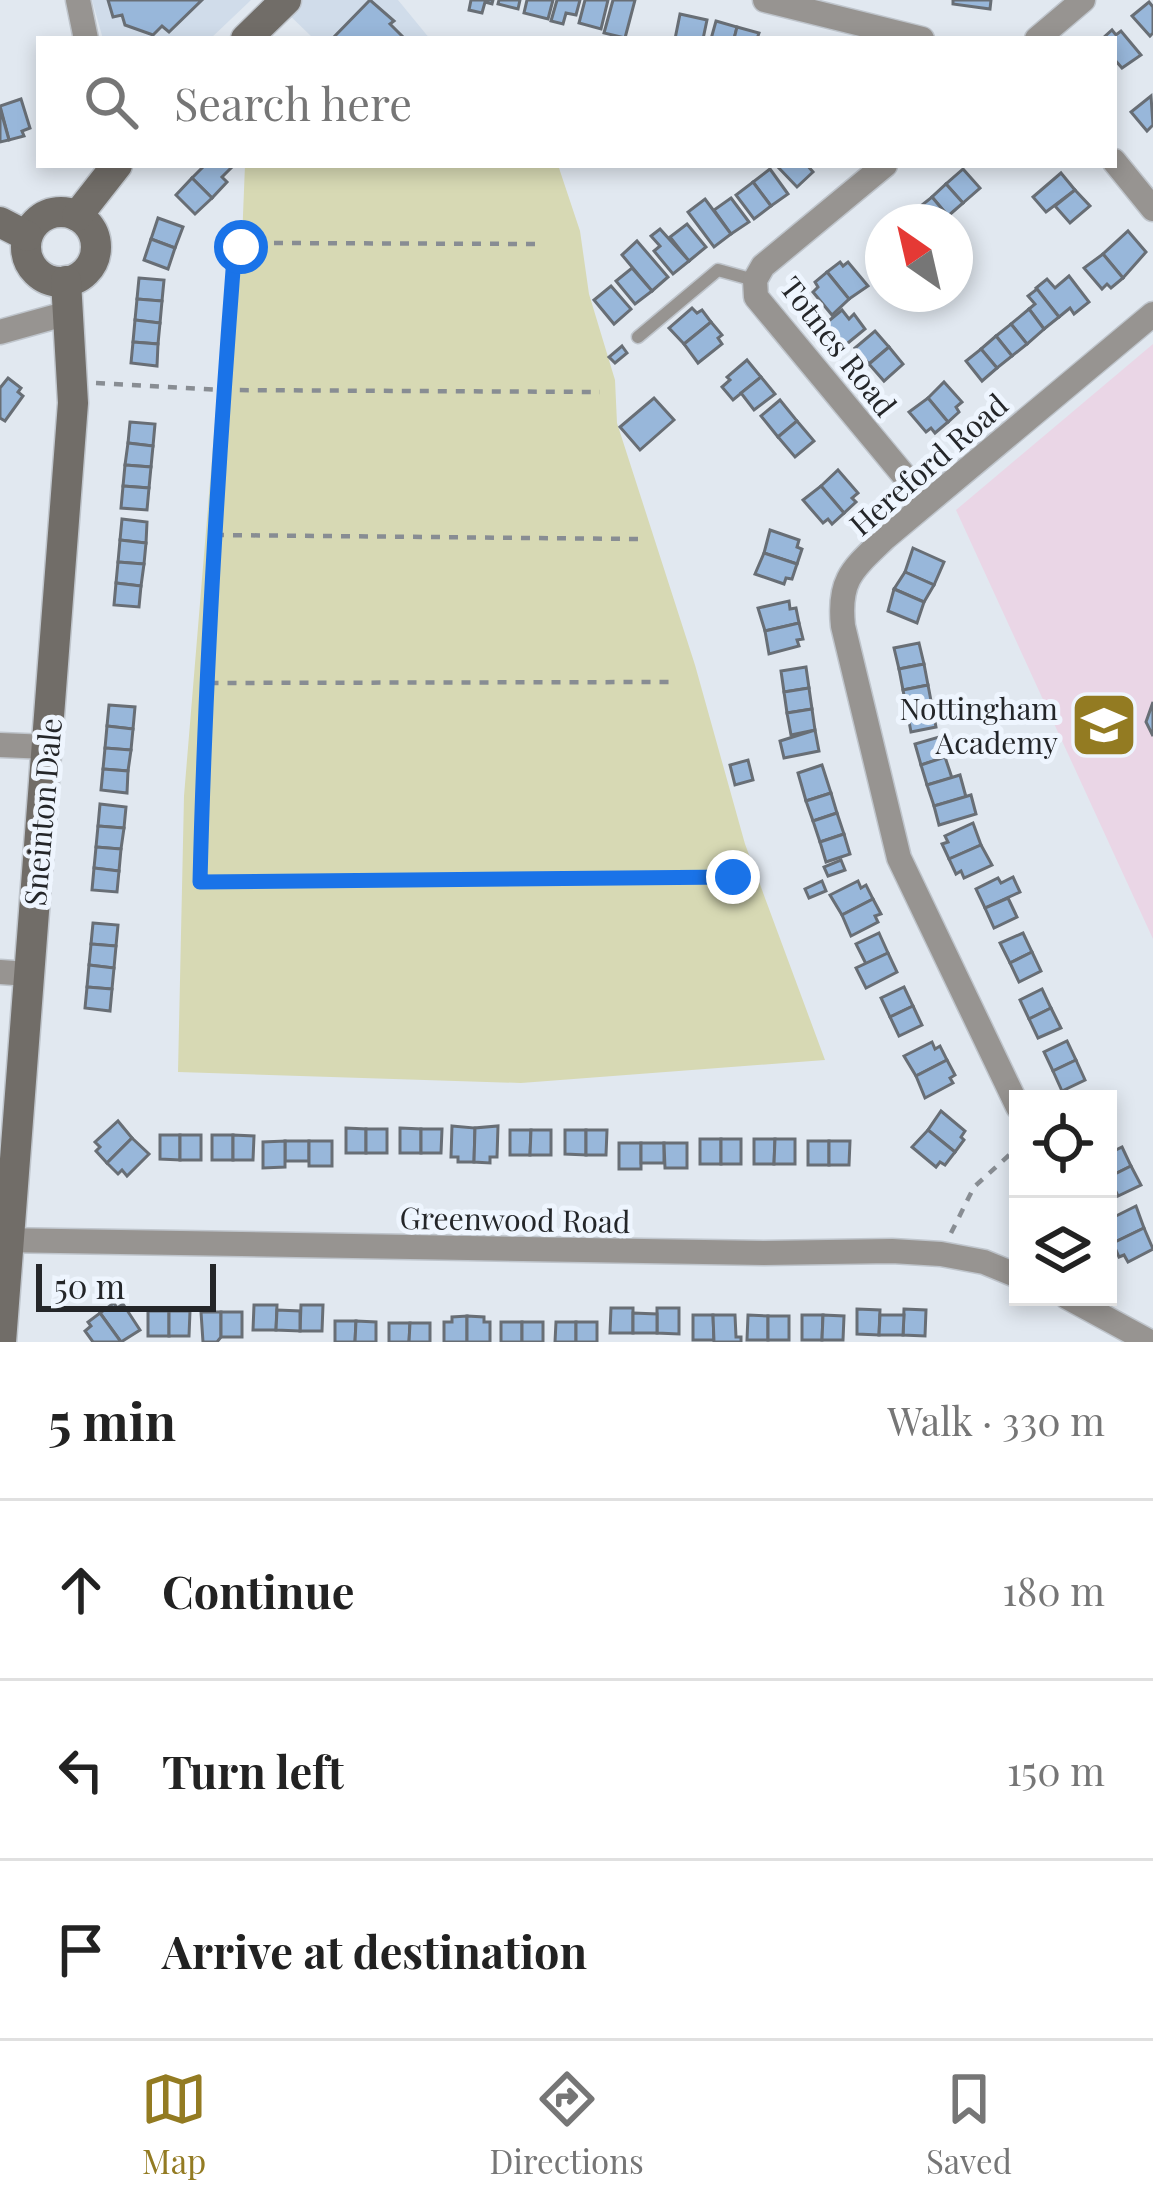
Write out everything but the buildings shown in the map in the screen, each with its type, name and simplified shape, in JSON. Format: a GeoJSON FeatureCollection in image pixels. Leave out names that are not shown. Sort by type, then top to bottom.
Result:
{"type":"FeatureCollection","features":[{"type":"Feature","properties":{"kind":"street"},"geometry":{"type":"LineString","coordinates":[[79,0],[85,36]]}},
{"type":"Feature","properties":{"kind":"street"},"geometry":{"type":"LineString","coordinates":[[249,36],[286,0]]}},
{"type":"Feature","properties":{"kind":"street"},"geometry":{"type":"LineString","coordinates":[[764,0],[833,9],[913,36]]}},
{"type":"Feature","properties":{"kind":"street"},"geometry":{"type":"LineString","coordinates":[[1041,36],[1083,0]]}},
{"type":"Feature","properties":{"kind":"street"},"geometry":{"type":"LineString","coordinates":[[1117,164],[1153,209]]}},
{"type":"Feature","properties":{"kind":"street"},"geometry":{"type":"LineString","coordinates":[[77,216],[115,168]]}},
{"type":"Feature","properties":{"kind":"street"},"geometry":{"type":"LineString","coordinates":[[755,280],[764,266],[881,168]]}},
{"type":"Feature","properties":{"kind":"street"},"geometry":{"type":"LineString","coordinates":[[53,212],[77,216],[92,231],[95,253],[85,272],[66,281],[52,281],[30,264],[14,229],[33,225],[53,212]]}},
{"type":"Feature","properties":{"kind":"street","name":"Totnes Road"},"geometry":{"type":"LineString","coordinates":[[755,280],[756,297],[926,502]]}},
{"type":"Feature","properties":{"kind":"street","name":"Sneinton Dale"},"geometry":{"type":"LineString","coordinates":[[1,1342],[14,973],[48,747],[74,382],[66,281]]}},
{"type":"Feature","properties":{"kind":"street"},"geometry":{"type":"LineString","coordinates":[[0,332],[68,313]]}},
{"type":"Feature","properties":{"kind":"street","name":"Hereford Road"},"geometry":{"type":"LineString","coordinates":[[1009,1090],[899,858],[841,602],[848,574],[926,502],[1153,314]]}},
{"type":"Feature","properties":{"kind":"street"},"geometry":{"type":"LineString","coordinates":[[0,745],[48,747]]}},
{"type":"Feature","properties":{"kind":"street","name":"Greenwood Road"},"geometry":{"type":"LineString","coordinates":[[4,1241],[941,1254],[1009,1272]]}},
{"type":"Feature","properties":{"kind":"street"},"geometry":{"type":"LineString","coordinates":[[1088,1306],[1150,1342]]}},
{"type":"Feature","properties":{"kind":"lane"},"geometry":{"type":"LineString","coordinates":[[638,337],[718,270],[755,280]]}},
{"type":"Feature","properties":{"kind":"path"},"geometry":{"type":"LineString","coordinates":[[536,244],[269,244],[241,247],[234,257],[205,683],[200,882],[733,877]]}},
{"type":"Feature","properties":{"kind":"path"},"geometry":{"type":"LineString","coordinates":[[74,382],[224,389],[600,392]]}},
{"type":"Feature","properties":{"kind":"path"},"geometry":{"type":"LineString","coordinates":[[215,535],[639,539]]}},
{"type":"Feature","properties":{"kind":"path"},"geometry":{"type":"LineString","coordinates":[[205,683],[671,682]]}},
{"type":"Feature","properties":{"kind":"path"},"geometry":{"type":"LineString","coordinates":[[941,1254],[974,1186],[1009,1155]]}},
{"type":"Feature","properties":{"kind":"shaded area"},"geometry":{"type":"Polygon","coordinates":[[[92,0],[251,0],[213,36],[102,36],[92,0]]]}},
{"type":"Feature","properties":{"kind":"shaded area"},"geometry":{"type":"Polygon","coordinates":[[[274,0],[398,0],[428,36],[311,36],[274,0]]]}},
{"type":"Feature","properties":{"kind":"shaded area","name":"Nottingham Academy"},"geometry":{"type":"Polygon","coordinates":[[[1153,344],[1153,939],[956,510],[1153,344]]]}},
{"type":"Feature","properties":{"kind":"green space"},"geometry":{"type":"Polygon","coordinates":[[[245,168],[559,168],[580,231],[589,294],[615,380],[617,423],[695,665],[745,844],[825,1060],[521,1083],[178,1072],[184,796],[223,326],[231,250],[242,240],[245,168]]]}},
{"type":"Feature","properties":{"kind":"place","name":"Nottingham Academy"},"geometry":{"type":"Point","coordinates":[1104,725]}},
{"type":"Feature","properties":{"kind":"route"},"geometry":{"type":"LineString","coordinates":[[241,247],[234,257],[205,683],[200,882],[733,877]]}}]}
